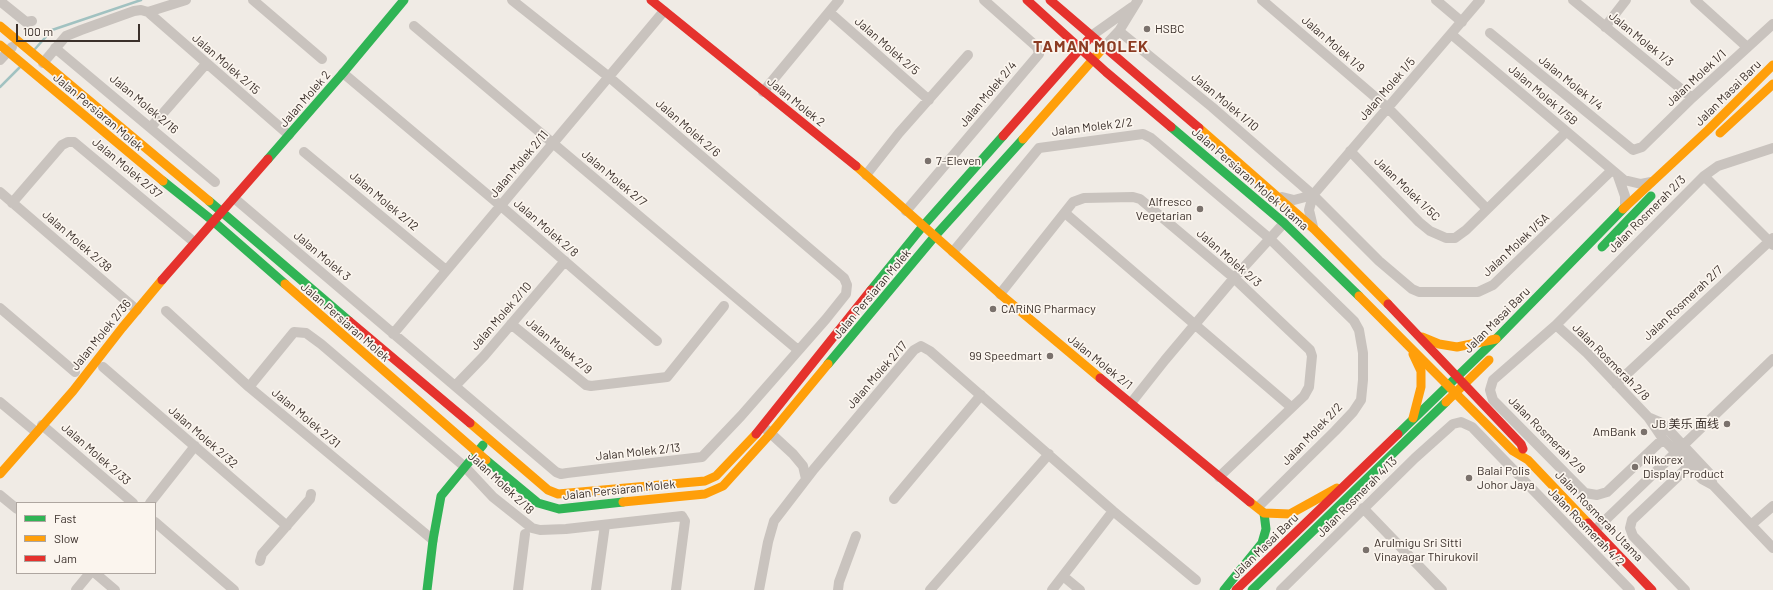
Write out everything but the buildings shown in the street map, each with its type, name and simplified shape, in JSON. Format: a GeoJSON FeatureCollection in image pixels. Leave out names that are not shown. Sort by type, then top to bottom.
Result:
{"type":"FeatureCollection","features":[{"type":"Feature","properties":{"kind":"main road","name":"Jalan Molek 2"},"geometry":{"type":"LineString","coordinates":[[222,212],[343,73],[404,0]]}},
{"type":"Feature","properties":{"kind":"main road","name":"Jalan Molek 2"},"geometry":{"type":"LineString","coordinates":[[651,0],[866,175],[923,226]]}},
{"type":"Feature","properties":{"kind":"main road","name":"Jalan Persiaran Molek Utama"},"geometry":{"type":"LineString","coordinates":[[1027,0],[1081,49],[1284,223],[1456,394]]}},
{"type":"Feature","properties":{"kind":"main road","name":"Jalan Persiaran Molek Utama"},"geometry":{"type":"LineString","coordinates":[[1050,0],[1278,196],[1314,229],[1420,336],[1464,386]]}},
{"type":"Feature","properties":{"kind":"main road","name":"Jalan Persiaran Molek"},"geometry":{"type":"LineString","coordinates":[[0,26],[222,212],[548,490],[558,494],[705,482],[724,470],[763,426],[923,226],[1091,36]]}},
{"type":"Feature","properties":{"kind":"main road","name":"Jalan Persiaran Molek"},"geometry":{"type":"LineString","coordinates":[[0,45],[11,56],[213,221],[477,452],[538,503],[559,509],[705,494],[723,486],[771,433],[935,236],[1094,60],[1104,47]]}},
{"type":"Feature","properties":{"kind":"main road","name":"Jalan Masai Baru"},"geometry":{"type":"LineString","coordinates":[[1236,590],[1413,418],[1496,340],[1625,207],[1708,130],[1773,65]]}},
{"type":"Feature","properties":{"kind":"main road","name":"Jalan Masai Baru"},"geometry":{"type":"LineString","coordinates":[[1710,142],[1773,84]]}},
{"type":"Feature","properties":{"kind":"main road"},"geometry":{"type":"LineString","coordinates":[[1727,126],[1773,97]]}},
{"type":"Feature","properties":{"kind":"main road"},"geometry":{"type":"LineString","coordinates":[[1595,254],[1656,192]]}},
{"type":"Feature","properties":{"kind":"main road","name":"Jalan Molek 2/36"},"geometry":{"type":"LineString","coordinates":[[0,474],[72,391],[194,242],[222,212]]}},
{"type":"Feature","properties":{"kind":"main road","name":"Jalan Molek 2/1"},"geometry":{"type":"LineString","coordinates":[[923,226],[1000,294],[1261,510]]}},
{"type":"Feature","properties":{"kind":"main road"},"geometry":{"type":"LineString","coordinates":[[1420,336],[1439,344],[1457,347],[1496,340]]}},
{"type":"Feature","properties":{"kind":"main road"},"geometry":{"type":"LineString","coordinates":[[1410,347],[1421,371],[1421,387],[1413,418]]}},
{"type":"Feature","properties":{"kind":"main road","name":"Jalan Masai Baru"},"geometry":{"type":"LineString","coordinates":[[1252,590],[1456,394],[1491,358],[1480,376],[1478,385],[1481,397],[1486,407]]}},
{"type":"Feature","properties":{"kind":"main road","name":"Jalan Rosmerah Utama"},"geometry":{"type":"LineString","coordinates":[[1464,386],[1521,444],[1528,460]]}},
{"type":"Feature","properties":{"kind":"main road","name":"Jalan Rosmerah Utama"},"geometry":{"type":"LineString","coordinates":[[1456,394],[1513,451],[1528,460],[1596,529],[1652,590]]}},
{"type":"Feature","properties":{"kind":"main road"},"geometry":{"type":"LineString","coordinates":[[1424,424],[1438,416],[1455,412],[1476,415]]}},
{"type":"Feature","properties":{"kind":"main road"},"geometry":{"type":"LineString","coordinates":[[427,590],[433,540],[441,496],[488,439]]}},
{"type":"Feature","properties":{"kind":"main road"},"geometry":{"type":"LineString","coordinates":[[1224,590],[1262,543],[1266,528],[1261,510],[1290,514],[1348,482]]}},
{"type":"Feature","properties":{"kind":"street"},"geometry":{"type":"LineString","coordinates":[[41,61],[66,36],[134,11],[141,10],[148,12],[186,0]]}},
{"type":"Feature","properties":{"kind":"street"},"geometry":{"type":"LineString","coordinates":[[253,0],[322,59]]}},
{"type":"Feature","properties":{"kind":"street","name":"Jalan Molek 2/6"},"geometry":{"type":"LineString","coordinates":[[512,0],[609,77],[844,278]]}},
{"type":"Feature","properties":{"kind":"street"},"geometry":{"type":"LineString","coordinates":[[764,92],[839,0]]}},
{"type":"Feature","properties":{"kind":"street","name":"Jalan Molek 2/4"},"geometry":{"type":"LineString","coordinates":[[906,210],[1039,54],[1037,47],[984,0]]}},
{"type":"Feature","properties":{"kind":"street","name":"Jalan Molek 1/9"},"geometry":{"type":"LineString","coordinates":[[1262,0],[1388,108]]}},
{"type":"Feature","properties":{"kind":"street"},"geometry":{"type":"LineString","coordinates":[[1436,0],[1462,22]]}},
{"type":"Feature","properties":{"kind":"street","name":"Jalan Molek 1/5"},"geometry":{"type":"LineString","coordinates":[[1312,195],[1480,0]]}},
{"type":"Feature","properties":{"kind":"street","name":"Jalan Molek 1/3"},"geometry":{"type":"LineString","coordinates":[[1573,0],[1692,98]]}},
{"type":"Feature","properties":{"kind":"street"},"geometry":{"type":"LineString","coordinates":[[1606,27],[1626,0]]}},
{"type":"Feature","properties":{"kind":"street"},"geometry":{"type":"LineString","coordinates":[[1695,0],[1748,47]]}},
{"type":"Feature","properties":{"kind":"street"},"geometry":{"type":"LineString","coordinates":[[0,1],[26,22],[32,22]]}},
{"type":"Feature","properties":{"kind":"street"},"geometry":{"type":"LineString","coordinates":[[1091,36],[1135,3]]}},
{"type":"Feature","properties":{"kind":"street"},"geometry":{"type":"LineString","coordinates":[[1104,47],[1119,31],[1135,3]]}},
{"type":"Feature","properties":{"kind":"street","name":"Jalan Molek 2/11"},"geometry":{"type":"LineString","coordinates":[[393,334],[664,11]]}},
{"type":"Feature","properties":{"kind":"street","name":"Jalan Molek 2/15"},"geometry":{"type":"LineString","coordinates":[[148,12],[289,135]]}},
{"type":"Feature","properties":{"kind":"street","name":"Jalan Molek 2/5"},"geometry":{"type":"LineString","coordinates":[[829,12],[929,100]]}},
{"type":"Feature","properties":{"kind":"street","name":"Jalan Molek 1/1"},"geometry":{"type":"LineString","coordinates":[[1637,150],[1642,148],[1692,98],[1773,24]]}},
{"type":"Feature","properties":{"kind":"street","name":"Jalan Molek 2/7"},"geometry":{"type":"LineString","coordinates":[[414,26],[798,350]]}},
{"type":"Feature","properties":{"kind":"street","name":"Jalan Molek 1/10"},"geometry":{"type":"LineString","coordinates":[[1119,31],[1212,107],[1312,195]]}},
{"type":"Feature","properties":{"kind":"street","name":"Jalan Molek 1/4"},"geometry":{"type":"LineString","coordinates":[[1490,33],[1633,150],[1637,150]]}},
{"type":"Feature","properties":{"kind":"street","name":"Jalan Molek 1/5B"},"geometry":{"type":"LineString","coordinates":[[1451,34],[1624,180],[1631,183],[1641,184],[1652,181]]}},
{"type":"Feature","properties":{"kind":"street"},"geometry":{"type":"LineString","coordinates":[[0,60],[11,56],[20,43]]}},
{"type":"Feature","properties":{"kind":"street","name":"Jalan Molek 2/16"},"geometry":{"type":"LineString","coordinates":[[55,48],[215,182]]}},
{"type":"Feature","properties":{"kind":"street"},"geometry":{"type":"LineString","coordinates":[[866,175],[899,133],[968,54]]}},
{"type":"Feature","properties":{"kind":"street"},"geometry":{"type":"LineString","coordinates":[[151,127],[206,64]]}},
{"type":"Feature","properties":{"kind":"street","name":"Jalan Molek 2/8"},"geometry":{"type":"LineString","coordinates":[[343,73],[658,341]]}},
{"type":"Feature","properties":{"kind":"street"},"geometry":{"type":"LineString","coordinates":[[1388,108],[1487,209]]}},
{"type":"Feature","properties":{"kind":"street","name":"Jalan Molek 1/5C"},"geometry":{"type":"LineString","coordinates":[[1350,151],[1419,222],[1430,231],[1446,238],[1455,238],[1466,230],[1566,132]]}},
{"type":"Feature","properties":{"kind":"street","name":"Jalan Molek 2/2"},"geometry":{"type":"LineString","coordinates":[[953,252],[1039,148],[1044,146],[1142,134],[1151,138],[1270,238],[1354,321],[1359,330],[1363,353],[1363,380],[1360,400],[1353,412],[1261,510]]}},
{"type":"Feature","properties":{"kind":"street","name":"Jalan Molek 2/37"},"geometry":{"type":"LineString","coordinates":[[12,203],[62,145],[68,142],[74,142],[194,242]]}},
{"type":"Feature","properties":{"kind":"street","name":"Jalan Rosmerah 2/3"},"geometry":{"type":"LineString","coordinates":[[1556,325],[1704,176],[1718,166],[1773,148]]}},
{"type":"Feature","properties":{"kind":"street","name":"Jalan Molek 2/12"},"geometry":{"type":"LineString","coordinates":[[304,152],[446,270]]}},
{"type":"Feature","properties":{"kind":"street"},"geometry":{"type":"LineString","coordinates":[[1615,173],[1625,196],[1625,207]]}},
{"type":"Feature","properties":{"kind":"street","name":"Jalan Molek 1/5A"},"geometry":{"type":"LineString","coordinates":[[1312,195],[1379,261],[1412,290],[1425,293],[1478,292],[1493,285],[1615,173]]}},
{"type":"Feature","properties":{"kind":"street"},"geometry":{"type":"LineString","coordinates":[[1704,176],[1772,241]]}},
{"type":"Feature","properties":{"kind":"street","name":"Jalan Molek 2/38"},"geometry":{"type":"LineString","coordinates":[[0,192],[137,310]]}},
{"type":"Feature","properties":{"kind":"street"},"geometry":{"type":"LineString","coordinates":[[1278,196],[1294,200],[1312,195],[1309,210],[1314,229]]}},
{"type":"Feature","properties":{"kind":"street","name":"Jalan Molek 2/3"},"geometry":{"type":"LineString","coordinates":[[1000,294],[1073,202],[1084,198],[1133,197],[1140,199],[1234,278],[1310,350],[1312,356],[1309,387],[1304,396],[1219,476]]}},
{"type":"Feature","properties":{"kind":"street","name":"Jalan Molek 3"},"geometry":{"type":"LineString","coordinates":[[234,198],[393,334]]}},
{"type":"Feature","properties":{"kind":"street"},"geometry":{"type":"LineString","coordinates":[[1065,213],[1291,407]]}},
{"type":"Feature","properties":{"kind":"street"},"geometry":{"type":"LineString","coordinates":[[1131,403],[1234,278],[1284,223]]}},
{"type":"Feature","properties":{"kind":"street","name":"Jalan Rosmerah 2/7"},"geometry":{"type":"LineString","coordinates":[[1616,384],[1772,241]]}},
{"type":"Feature","properties":{"kind":"street","name":"Jalan Molek 2/10"},"geometry":{"type":"LineString","coordinates":[[455,386],[565,261]]}},
{"type":"Feature","properties":{"kind":"street","name":"Jalan Molek 2/13"},"geometry":{"type":"LineString","coordinates":[[393,334],[556,472],[561,474],[702,457],[846,294],[847,285],[844,278]]}},
{"type":"Feature","properties":{"kind":"street","name":"Jalan Molek 2/9"},"geometry":{"type":"LineString","coordinates":[[511,324],[586,385],[591,386],[667,377],[724,306]]}},
{"type":"Feature","properties":{"kind":"street"},"geometry":{"type":"LineString","coordinates":[[0,308],[75,372]]}},
{"type":"Feature","properties":{"kind":"street","name":"Jalan Molek 2/31"},"geometry":{"type":"LineString","coordinates":[[166,311],[249,387],[433,540]]}},
{"type":"Feature","properties":{"kind":"street","name":"Jalan Rosmerah 2/8"},"geometry":{"type":"LineString","coordinates":[[1556,325],[1587,353],[1648,417],[1663,439],[1679,448]]}},
{"type":"Feature","properties":{"kind":"street","name":"Jalan Rosmerah 2/9"},"geometry":{"type":"LineString","coordinates":[[1556,325],[1493,380],[1490,390],[1493,400],[1585,492],[1597,495],[1607,492],[1663,439]]}},
{"type":"Feature","properties":{"kind":"street","name":"Jalan Molek 2/18"},"geometry":{"type":"LineString","coordinates":[[249,387],[294,332],[306,333],[321,344],[465,467],[493,497],[532,528],[540,530],[566,529],[682,516],[685,521],[676,590]]}},
{"type":"Feature","properties":{"kind":"street","name":"Jalan Molek 2/17"},"geometry":{"type":"LineString","coordinates":[[759,590],[768,542],[774,521],[819,463],[914,350],[921,346],[930,351],[1113,511],[1196,580]]}},
{"type":"Feature","properties":{"kind":"street"},"geometry":{"type":"LineString","coordinates":[[1596,529],[1773,359]]}},
{"type":"Feature","properties":{"kind":"street","name":"Jalan Molek 2/32"},"geometry":{"type":"LineString","coordinates":[[103,367],[287,526]]}},
{"type":"Feature","properties":{"kind":"street"},"geometry":{"type":"LineString","coordinates":[[894,499],[981,395]]}},
{"type":"Feature","properties":{"kind":"street","name":"Jalan Molek 2/33"},"geometry":{"type":"LineString","coordinates":[[0,402],[39,428],[132,502]]}},
{"type":"Feature","properties":{"kind":"street","name":"Jalan Rosmerah 2/8"},"geometry":{"type":"LineString","coordinates":[[1648,417],[1662,423],[1679,448]]}},
{"type":"Feature","properties":{"kind":"street","name":"Jalan Rosmerah 4/2"},"geometry":{"type":"LineString","coordinates":[[1453,424],[1461,422],[1472,427],[1630,590]]}},
{"type":"Feature","properties":{"kind":"street","name":"Jalan Rosmerah 4/13"},"geometry":{"type":"LineString","coordinates":[[1281,590],[1363,508],[1453,424]]}},
{"type":"Feature","properties":{"kind":"street"},"geometry":{"type":"LineString","coordinates":[[763,426],[793,454],[803,466],[806,479]]}},
{"type":"Feature","properties":{"kind":"street"},"geometry":{"type":"LineString","coordinates":[[151,502],[195,446]]}},
{"type":"Feature","properties":{"kind":"street"},"geometry":{"type":"LineString","coordinates":[[1679,448],[1689,466],[1702,479],[1713,485],[1773,548]]}},
{"type":"Feature","properties":{"kind":"street"},"geometry":{"type":"LineString","coordinates":[[1679,448],[1709,473],[1713,485]]}},
{"type":"Feature","properties":{"kind":"street"},"geometry":{"type":"LineString","coordinates":[[793,454],[798,454],[808,461],[819,463]]}},
{"type":"Feature","properties":{"kind":"street"},"geometry":{"type":"LineString","coordinates":[[930,590],[1049,454]]}},
{"type":"Feature","properties":{"kind":"street"},"geometry":{"type":"LineString","coordinates":[[1685,590],[1633,536],[1630,528],[1632,520],[1689,466]]}},
{"type":"Feature","properties":{"kind":"street"},"geometry":{"type":"LineString","coordinates":[[260,561],[262,554],[310,499],[311,494]]}},
{"type":"Feature","properties":{"kind":"street"},"geometry":{"type":"LineString","coordinates":[[0,495],[16,508]]}},
{"type":"Feature","properties":{"kind":"street"},"geometry":{"type":"LineString","coordinates":[[1751,525],[1773,506]]}},
{"type":"Feature","properties":{"kind":"street"},"geometry":{"type":"LineString","coordinates":[[1363,508],[1442,590]]}},
{"type":"Feature","properties":{"kind":"street"},"geometry":{"type":"LineString","coordinates":[[1052,590],[1113,511]]}},
{"type":"Feature","properties":{"kind":"street"},"geometry":{"type":"LineString","coordinates":[[156,523],[234,590]]}},
{"type":"Feature","properties":{"kind":"street"},"geometry":{"type":"LineString","coordinates":[[596,590],[604,525]]}},
{"type":"Feature","properties":{"kind":"street"},"geometry":{"type":"LineString","coordinates":[[518,590],[525,534]]}},
{"type":"Feature","properties":{"kind":"street"},"geometry":{"type":"LineString","coordinates":[[838,590],[856,536]]}},
{"type":"Feature","properties":{"kind":"street"},"geometry":{"type":"LineString","coordinates":[[76,590],[89,574]]}},
{"type":"Feature","properties":{"kind":"street"},"geometry":{"type":"LineString","coordinates":[[96,574],[115,590]]}},
{"type":"Feature","properties":{"kind":"street"},"geometry":{"type":"LineString","coordinates":[[1063,576],[1080,590]]}},
{"type":"Feature","properties":{"kind":"waterway"},"geometry":{"type":"LineString","coordinates":[[35,49],[52,30],[141,0]]}},
{"type":"Feature","properties":{"kind":"waterway"},"geometry":{"type":"LineString","coordinates":[[0,87],[20,67]]}},
{"type":"Feature","properties":{"kind":"traffic: fast"},"geometry":{"type":"LineString","coordinates":[[268,159],[404,0]]}},
{"type":"Feature","properties":{"kind":"traffic: fast"},"geometry":{"type":"LineString","coordinates":[[1171,127],[1284,223],[1359,296]]}},
{"type":"Feature","properties":{"kind":"traffic: fast"},"geometry":{"type":"LineString","coordinates":[[871,290],[923,226],[1003,136]]}},
{"type":"Feature","properties":{"kind":"traffic: fast"},"geometry":{"type":"LineString","coordinates":[[828,364],[935,236],[1023,139]]}},
{"type":"Feature","properties":{"kind":"traffic: fast"},"geometry":{"type":"LineString","coordinates":[[163,181],[213,221],[285,284]]}},
{"type":"Feature","properties":{"kind":"traffic: fast"},"geometry":{"type":"LineString","coordinates":[[1602,247],[1651,196]]}},
{"type":"Feature","properties":{"kind":"traffic: fast"},"geometry":{"type":"LineString","coordinates":[[209,201],[349,321]]}},
{"type":"Feature","properties":{"kind":"traffic: fast"},"geometry":{"type":"LineString","coordinates":[[1398,434],[1496,339],[1623,209]]}},
{"type":"Feature","properties":{"kind":"traffic: fast"},"geometry":{"type":"LineString","coordinates":[[1252,590],[1446,402]]}},
{"type":"Feature","properties":{"kind":"traffic: fast"},"geometry":{"type":"LineString","coordinates":[[427,590],[433,540],[441,496],[483,445]]}},
{"type":"Feature","properties":{"kind":"traffic: fast"},"geometry":{"type":"LineString","coordinates":[[486,460],[538,503],[559,509],[623,502]]}},
{"type":"Feature","properties":{"kind":"traffic: fast"},"geometry":{"type":"LineString","coordinates":[[1224,590],[1262,543],[1266,529],[1264,513]]}},
{"type":"Feature","properties":{"kind":"traffic: slow"},"geometry":{"type":"LineString","coordinates":[[0,26],[209,201]]}},
{"type":"Feature","properties":{"kind":"traffic: slow"},"geometry":{"type":"LineString","coordinates":[[0,45],[163,181]]}},
{"type":"Feature","properties":{"kind":"traffic: slow"},"geometry":{"type":"LineString","coordinates":[[1023,139],[1104,47]]}},
{"type":"Feature","properties":{"kind":"traffic: slow"},"geometry":{"type":"LineString","coordinates":[[1623,209],[1708,130],[1773,65]]}},
{"type":"Feature","properties":{"kind":"traffic: slow"},"geometry":{"type":"LineString","coordinates":[[1720,133],[1773,84]]}},
{"type":"Feature","properties":{"kind":"traffic: slow"},"geometry":{"type":"LineString","coordinates":[[1199,128],[1314,229],[1388,304]]}},
{"type":"Feature","properties":{"kind":"traffic: slow"},"geometry":{"type":"LineString","coordinates":[[856,166],[1000,294],[1100,378]]}},
{"type":"Feature","properties":{"kind":"traffic: slow"},"geometry":{"type":"LineString","coordinates":[[0,474],[73,391],[162,280]]}},
{"type":"Feature","properties":{"kind":"traffic: slow"},"geometry":{"type":"LineString","coordinates":[[285,284],[486,460]]}},
{"type":"Feature","properties":{"kind":"traffic: slow"},"geometry":{"type":"LineString","coordinates":[[1359,296],[1513,451],[1528,460],[1588,523]]}},
{"type":"Feature","properties":{"kind":"traffic: slow"},"geometry":{"type":"LineString","coordinates":[[1422,337],[1439,344],[1457,347],[1496,339]]}},
{"type":"Feature","properties":{"kind":"traffic: slow"},"geometry":{"type":"LineString","coordinates":[[1413,354],[1421,371],[1421,387],[1413,418]]}},
{"type":"Feature","properties":{"kind":"traffic: slow"},"geometry":{"type":"LineString","coordinates":[[1446,402],[1489,360]]}},
{"type":"Feature","properties":{"kind":"traffic: slow"},"geometry":{"type":"LineString","coordinates":[[623,502],[705,494],[723,486],[771,433],[828,364]]}},
{"type":"Feature","properties":{"kind":"traffic: slow"},"geometry":{"type":"LineString","coordinates":[[470,423],[548,490],[558,494],[705,481],[716,476],[756,434]]}},
{"type":"Feature","properties":{"kind":"traffic: slow"},"geometry":{"type":"LineString","coordinates":[[1250,502],[1264,513],[1290,514],[1337,488]]}},
{"type":"Feature","properties":{"kind":"traffic: jam"},"geometry":{"type":"LineString","coordinates":[[651,0],[856,166]]}},
{"type":"Feature","properties":{"kind":"traffic: jam"},"geometry":{"type":"LineString","coordinates":[[1027,0],[1106,72],[1171,127]]}},
{"type":"Feature","properties":{"kind":"traffic: jam"},"geometry":{"type":"LineString","coordinates":[[1050,0],[1199,128]]}},
{"type":"Feature","properties":{"kind":"traffic: jam"},"geometry":{"type":"LineString","coordinates":[[1003,136],[1088,40]]}},
{"type":"Feature","properties":{"kind":"traffic: jam"},"geometry":{"type":"LineString","coordinates":[[162,280],[268,159]]}},
{"type":"Feature","properties":{"kind":"traffic: jam"},"geometry":{"type":"LineString","coordinates":[[756,434],[871,290]]}},
{"type":"Feature","properties":{"kind":"traffic: jam"},"geometry":{"type":"LineString","coordinates":[[1388,304],[1521,444],[1523,449]]}},
{"type":"Feature","properties":{"kind":"traffic: jam"},"geometry":{"type":"LineString","coordinates":[[349,321],[470,423]]}},
{"type":"Feature","properties":{"kind":"traffic: jam"},"geometry":{"type":"LineString","coordinates":[[1100,378],[1250,502]]}},
{"type":"Feature","properties":{"kind":"traffic: jam"},"geometry":{"type":"LineString","coordinates":[[1236,590],[1398,434]]}},
{"type":"Feature","properties":{"kind":"traffic: jam"},"geometry":{"type":"LineString","coordinates":[[1588,523],[1652,590]]}},
{"type":"Feature","properties":{"kind":"place","name":"HSBC"},"geometry":{"type":"Point","coordinates":[1147,29]}},
{"type":"Feature","properties":{"kind":"place","name":"7-Eleven"},"geometry":{"type":"Point","coordinates":[928,161]}},
{"type":"Feature","properties":{"kind":"place","name":"Alfresco Vegetarian"},"geometry":{"type":"Point","coordinates":[1200,209]}},
{"type":"Feature","properties":{"kind":"place","name":"CARiNG Pharmacy"},"geometry":{"type":"Point","coordinates":[993,309]}},
{"type":"Feature","properties":{"kind":"place","name":"99 Speedmart"},"geometry":{"type":"Point","coordinates":[1050,356]}},
{"type":"Feature","properties":{"kind":"place","name":"JB 美乐 面线"},"geometry":{"type":"Point","coordinates":[1727,424]}},
{"type":"Feature","properties":{"kind":"place","name":"AmBank"},"geometry":{"type":"Point","coordinates":[1644,432]}},
{"type":"Feature","properties":{"kind":"place","name":"Nikorex Display Product"},"geometry":{"type":"Point","coordinates":[1635,467]}},
{"type":"Feature","properties":{"kind":"place","name":"Balai Polis Johor Jaya"},"geometry":{"type":"Point","coordinates":[1469,478]}},
{"type":"Feature","properties":{"kind":"place","name":"Arulmigu Sri Sitti Vinayagar Thirukovil"},"geometry":{"type":"Point","coordinates":[1366,550]}},
{"type":"Feature","properties":{"kind":"district","name":"TAMAN MOLEK"},"geometry":{"type":"Point","coordinates":[1091,47]}}]}
